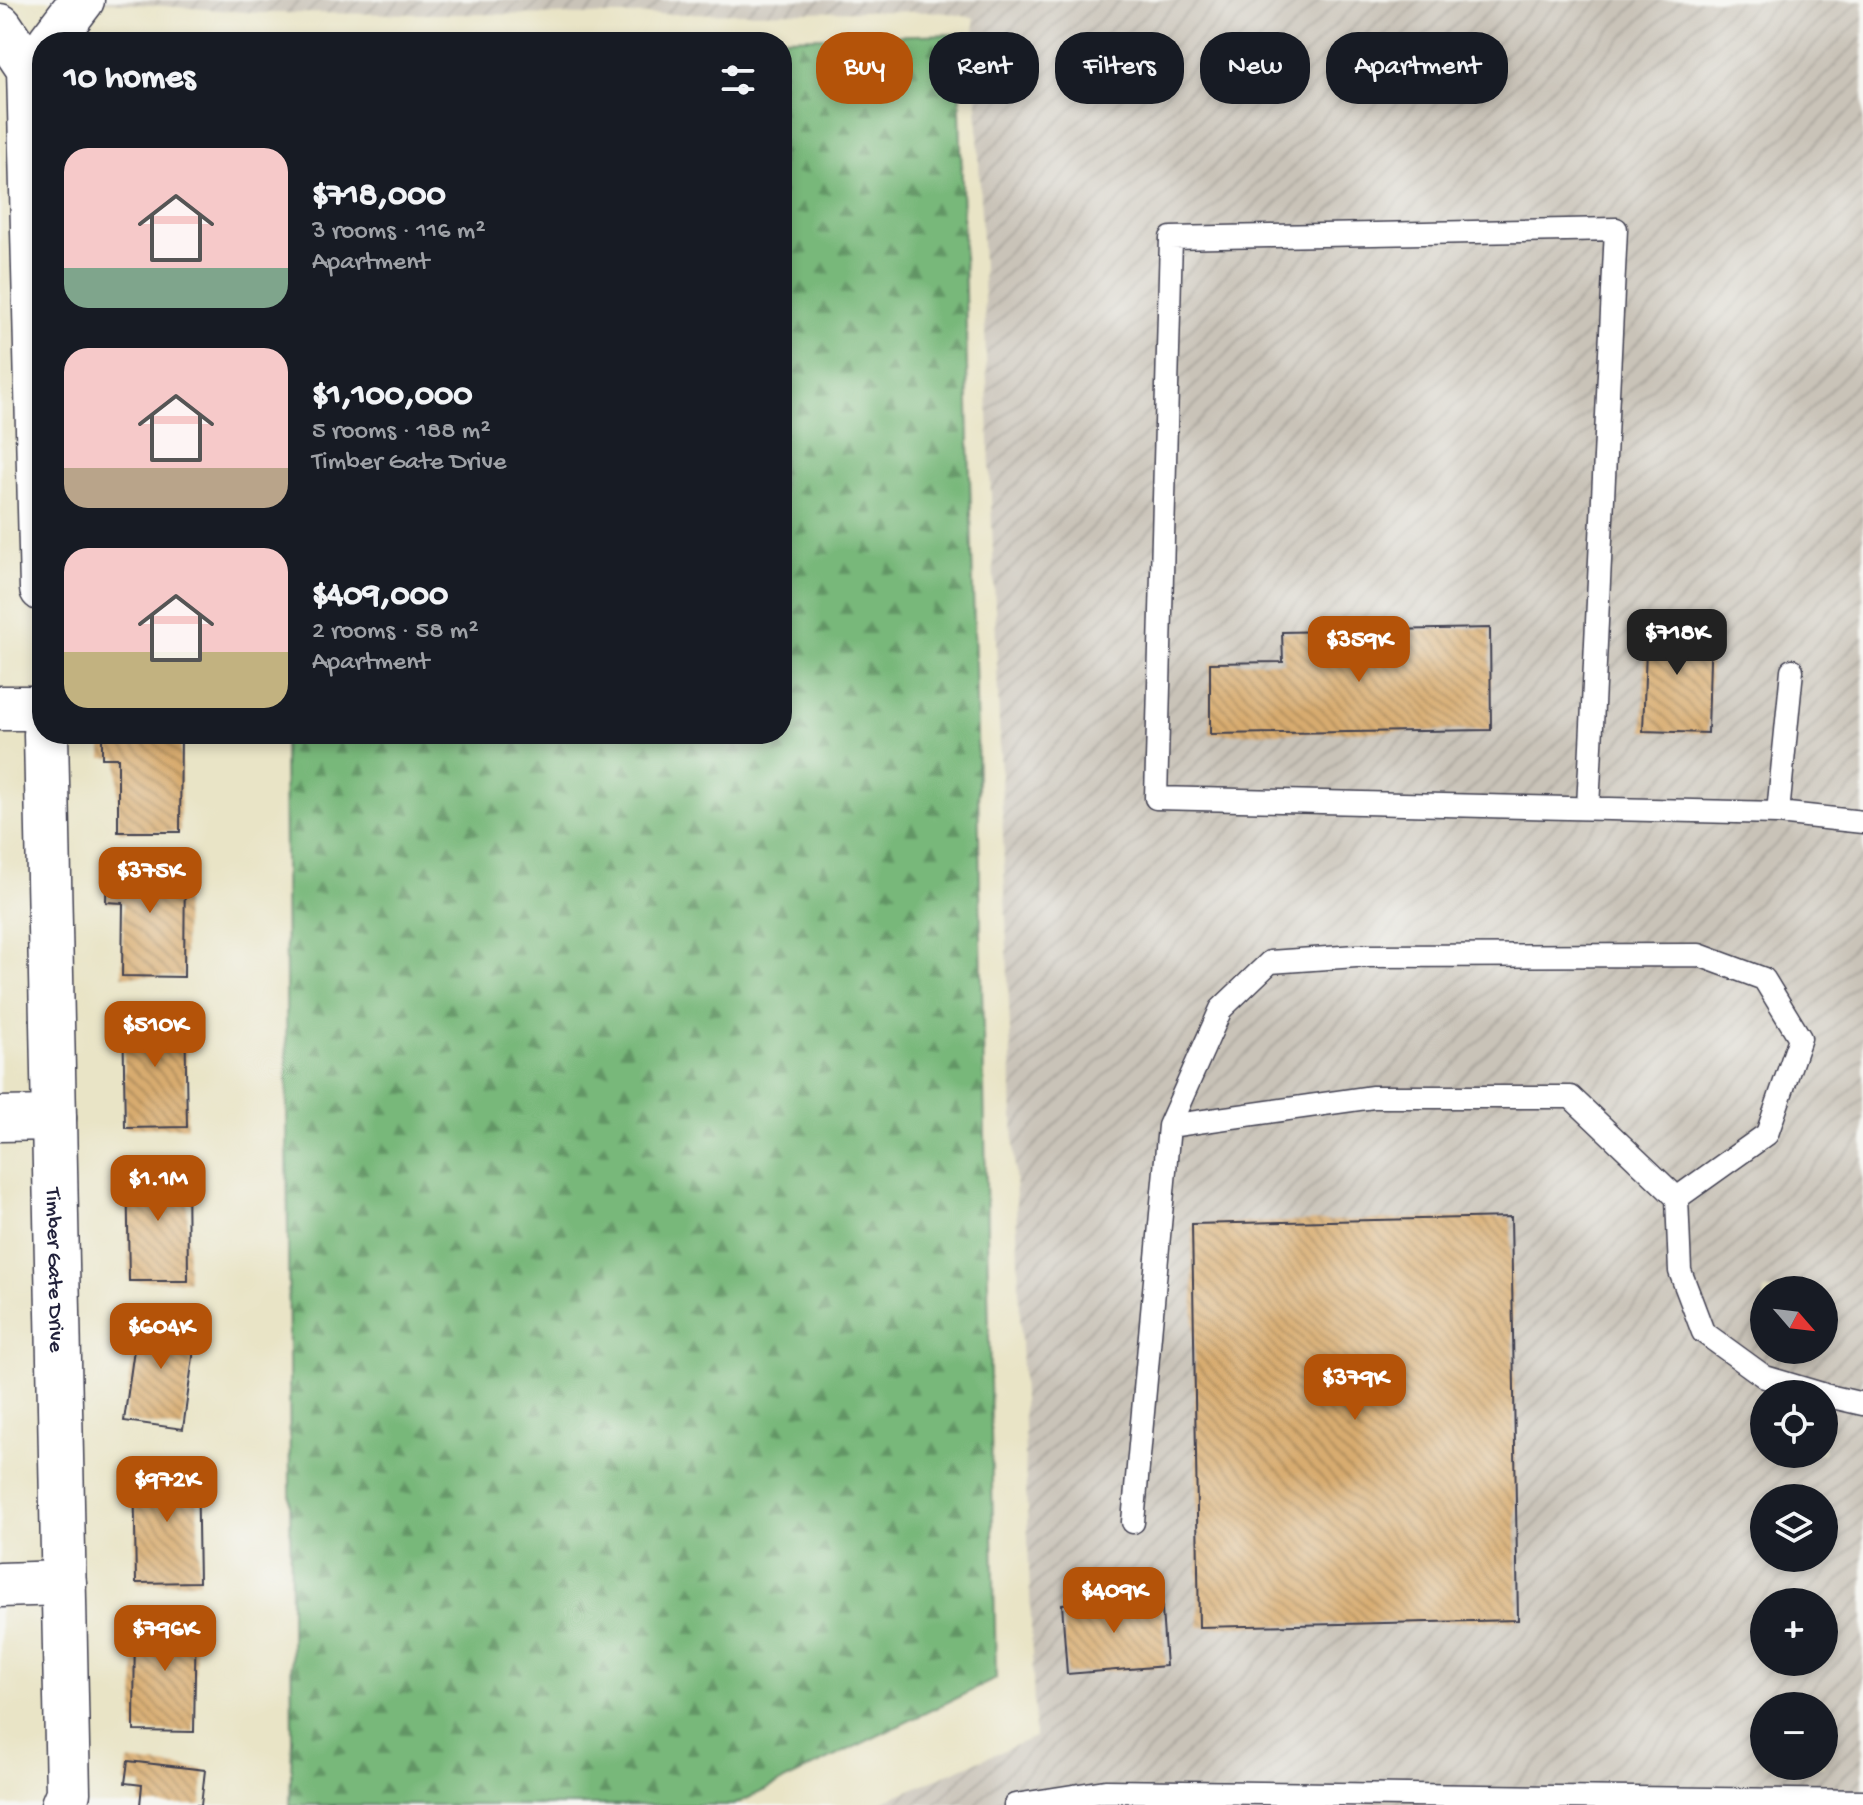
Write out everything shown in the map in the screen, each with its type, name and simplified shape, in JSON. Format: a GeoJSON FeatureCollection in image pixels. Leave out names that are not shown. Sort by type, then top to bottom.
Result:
{"type":"FeatureCollection","features":[{"type":"Feature","properties":{"kind":"street"},"geometry":{"type":"LineString","coordinates":[[57,32],[82,0]]}},
{"type":"Feature","properties":{"kind":"street"},"geometry":{"type":"LineString","coordinates":[[0,26],[32,48]]}},
{"type":"Feature","properties":{"kind":"street"},"geometry":{"type":"LineString","coordinates":[[0,708],[32,708]]}},
{"type":"Feature","properties":{"kind":"street","name":"Timber Gate Drive"},"geometry":{"type":"LineString","coordinates":[[46,744],[68,1793],[63,1805]]}},
{"type":"Feature","properties":{"kind":"street"},"geometry":{"type":"LineString","coordinates":[[0,1119],[54,1118]]}},
{"type":"Feature","properties":{"kind":"street"},"geometry":{"type":"LineString","coordinates":[[0,1585],[64,1583]]}},
{"type":"Feature","properties":{"kind":"lane"},"geometry":{"type":"LineString","coordinates":[[1588,808],[1616,229],[1171,238],[1156,798],[1778,813],[1863,822]]}},
{"type":"Feature","properties":{"kind":"lane"},"geometry":{"type":"LineString","coordinates":[[1778,813],[1792,670]]}},
{"type":"Feature","properties":{"kind":"lane"},"geometry":{"type":"LineString","coordinates":[[1133,1522],[1169,1126],[1221,1009],[1270,962],[1356,956],[1699,955],[1764,979],[1800,1038],[1767,1134],[1677,1198]]}},
{"type":"Feature","properties":{"kind":"lane"},"geometry":{"type":"LineString","coordinates":[[1169,1126],[1373,1097],[1571,1097],[1677,1198],[1680,1271],[1703,1332],[1765,1377],[1775,1380]]}},
{"type":"Feature","properties":{"kind":"lane"},"geometry":{"type":"LineString","coordinates":[[1838,1399],[1863,1404]]}},
{"type":"Feature","properties":{"kind":"lane"},"geometry":{"type":"LineString","coordinates":[[1015,1805],[1105,1791],[1863,1801]]}},
{"type":"Feature","properties":{"kind":"shaded area"},"geometry":{"type":"Polygon","coordinates":[[[81,0],[1863,0],[1863,1805],[874,1805],[1035,1737],[977,104],[1039,104],[1039,32],[974,32],[974,18],[942,12],[622,15],[260,13],[81,0]]]}},
{"type":"Feature","properties":{"kind":"green space"},"geometry":{"type":"Polygon","coordinates":[[[913,35],[929,35],[929,104],[960,104],[977,736],[996,1679],[734,1805],[290,1805],[284,744],[792,744],[792,38],[816,37],[816,104],[913,104],[913,35]]]}},
{"type":"Feature","properties":{"kind":"building"},"geometry":{"type":"Polygon","coordinates":[[[1647,622],[1711,623],[1708,733],[1643,731],[1647,622]]]}},
{"type":"Feature","properties":{"kind":"building"},"geometry":{"type":"Polygon","coordinates":[[[1490,628],[1491,730],[1210,734],[1210,663],[1283,662],[1282,632],[1490,628]]]}},
{"type":"Feature","properties":{"kind":"building"},"geometry":{"type":"Polygon","coordinates":[[[102,744],[181,744],[180,832],[118,832],[118,758],[102,758],[102,744]]]}},
{"type":"Feature","properties":{"kind":"building"},"geometry":{"type":"Polygon","coordinates":[[[107,860],[185,861],[184,977],[122,976],[123,903],[106,902],[107,860]]]}},
{"type":"Feature","properties":{"kind":"building"},"geometry":{"type":"Polygon","coordinates":[[[185,1010],[187,1127],[125,1128],[123,1011],[185,1010]]]}},
{"type":"Feature","properties":{"kind":"building"},"geometry":{"type":"Polygon","coordinates":[[[187,1164],[188,1281],[129,1281],[127,1165],[187,1164]]]}},
{"type":"Feature","properties":{"kind":"building"},"geometry":{"type":"Polygon","coordinates":[[[1511,1217],[1518,1620],[1199,1627],[1192,1224],[1511,1217]]]}},
{"type":"Feature","properties":{"kind":"building"},"geometry":{"type":"Polygon","coordinates":[[[139,1313],[198,1321],[183,1429],[124,1421],[139,1313]]]}},
{"type":"Feature","properties":{"kind":"building"},"geometry":{"type":"Polygon","coordinates":[[[197,1465],[199,1582],[136,1583],[134,1467],[197,1465]]]}},
{"type":"Feature","properties":{"kind":"building"},"geometry":{"type":"Polygon","coordinates":[[[1161,1596],[1166,1666],[1067,1674],[1062,1604],[1161,1596]]]}},
{"type":"Feature","properties":{"kind":"building"},"geometry":{"type":"Polygon","coordinates":[[[135,1614],[196,1615],[194,1732],[134,1731],[135,1614]]]}},
{"type":"Feature","properties":{"kind":"building"},"geometry":{"type":"Polygon","coordinates":[[[128,1761],[205,1770],[201,1805],[140,1805],[142,1785],[125,1783],[128,1761]]]}}]}
